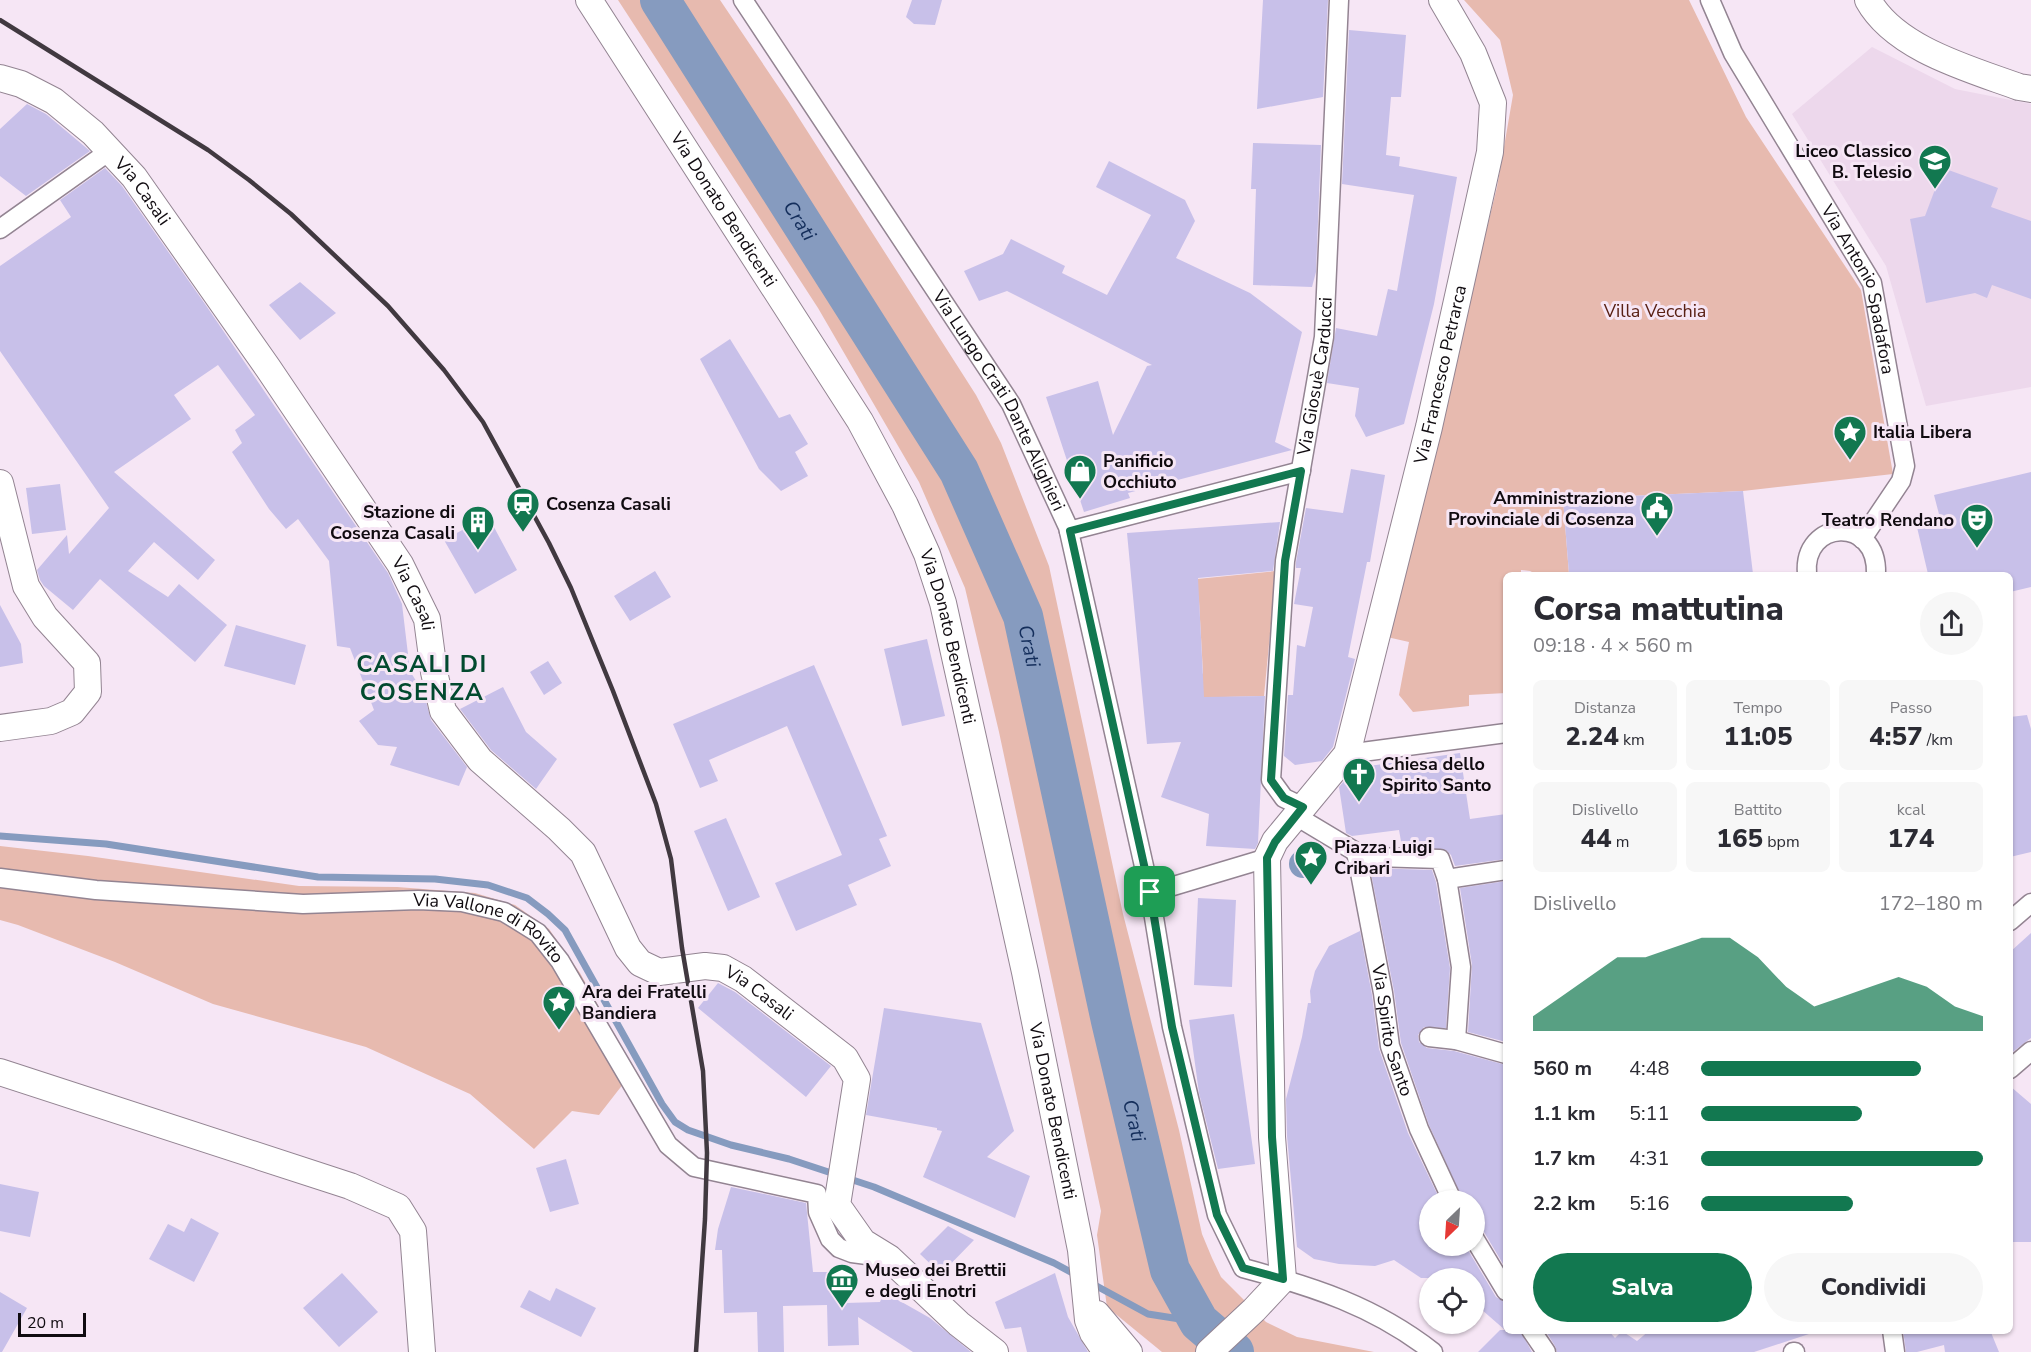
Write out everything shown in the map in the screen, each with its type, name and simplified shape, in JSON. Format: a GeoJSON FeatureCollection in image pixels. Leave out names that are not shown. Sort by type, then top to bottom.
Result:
{"type":"FeatureCollection","features":[{"type":"Feature","properties":{"kind":"street","name":"Via Donato Bendicenti"},"geometry":{"type":"LineString","coordinates":[[589,0],[860,421],[905,506],[927,554],[943,603],[1025,972],[1081,1251],[1088,1320],[1093,1333],[1106,1352]]}},
{"type":"Feature","properties":{"kind":"street","name":"Via Lungo Crati Dante Alighieri"},"geometry":{"type":"LineString","coordinates":[[743,0],[1011,404],[1070,531],[1150,892],[1172,1027],[1217,1215],[1243,1268],[1283,1279]]}},
{"type":"Feature","properties":{"kind":"street","name":"Via Giosuè Carducci"},"geometry":{"type":"LineString","coordinates":[[1339,0],[1324,337],[1285,561],[1271,780],[1284,798],[1299,811],[1356,852]]}},
{"type":"Feature","properties":{"kind":"street","name":"Via Francesco Petrarca"},"geometry":{"type":"LineString","coordinates":[[1347,754],[1429,427],[1490,152],[1492,103],[1473,53],[1442,0]]}},
{"type":"Feature","properties":{"kind":"street","name":"Via Antonio Spadafora"},"geometry":{"type":"LineString","coordinates":[[1710,0],[1733,52],[1872,284],[1905,466],[1901,481],[1862,539]]}},
{"type":"Feature","properties":{"kind":"street"},"geometry":{"type":"LineString","coordinates":[[1868,0],[1880,17],[1903,37],[1947,60],[2019,87],[2031,89]]}},
{"type":"Feature","properties":{"kind":"street"},"geometry":{"type":"LineString","coordinates":[[0,100],[10,81]]}},
{"type":"Feature","properties":{"kind":"street","name":"Via Casali"},"geometry":{"type":"LineString","coordinates":[[10,81],[54,101],[111,150],[134,177],[248,339],[400,564],[427,619],[434,672],[443,711],[480,760],[559,829],[583,854],[628,948],[640,963],[659,972],[705,966],[723,968],[743,979],[845,1058],[856,1079],[837,1205],[863,1242],[889,1258]]}},
{"type":"Feature","properties":{"kind":"street"},"geometry":{"type":"LineString","coordinates":[[0,229],[111,150]]}},
{"type":"Feature","properties":{"kind":"street"},"geometry":{"type":"LineString","coordinates":[[1070,531],[1301,471]]}},
{"type":"Feature","properties":{"kind":"street"},"geometry":{"type":"LineString","coordinates":[[0,483],[26,586],[45,617],[87,663],[88,692],[72,712],[51,721],[0,728]]}},
{"type":"Feature","properties":{"kind":"street"},"geometry":{"type":"LineString","coordinates":[[1807,572],[1809,554],[1815,544],[1824,536],[1835,532],[1847,532],[1862,539],[1874,552],[1876,572]]}},
{"type":"Feature","properties":{"kind":"street"},"geometry":{"type":"LineString","coordinates":[[1209,1352],[1283,1279],[1272,1137],[1267,858],[1275,842],[1347,754],[1503,733]]}},
{"type":"Feature","properties":{"kind":"street"},"geometry":{"type":"LineString","coordinates":[[1356,852],[1375,857],[1440,859],[1447,879],[1461,967],[1456,1040]]}},
{"type":"Feature","properties":{"kind":"street","name":"Via Spirito Santo"},"geometry":{"type":"LineString","coordinates":[[1356,852],[1383,993],[1390,1046],[1419,1128],[1447,1190]]}},
{"type":"Feature","properties":{"kind":"street"},"geometry":{"type":"LineString","coordinates":[[1150,892],[1267,858]]}},
{"type":"Feature","properties":{"kind":"street"},"geometry":{"type":"LineString","coordinates":[[1447,879],[1503,870]]}},
{"type":"Feature","properties":{"kind":"street","name":"Via Vallone di Rovito"},"geometry":{"type":"LineString","coordinates":[[0,878],[96,890],[303,904],[418,900],[462,902],[504,912],[538,933],[560,962],[668,1145],[694,1167],[817,1194],[818,1212],[830,1239],[839,1248],[852,1253],[889,1258]]}},
{"type":"Feature","properties":{"kind":"street"},"geometry":{"type":"LineString","coordinates":[[2013,918],[2031,903]]}},
{"type":"Feature","properties":{"kind":"street"},"geometry":{"type":"LineString","coordinates":[[1429,1037],[1456,1040],[1503,1053]]}},
{"type":"Feature","properties":{"kind":"street"},"geometry":{"type":"LineString","coordinates":[[2013,1066],[2031,1051]]}},
{"type":"Feature","properties":{"kind":"street"},"geometry":{"type":"LineString","coordinates":[[0,1072],[350,1186],[398,1207],[413,1231],[422,1352]]}},
{"type":"Feature","properties":{"kind":"street"},"geometry":{"type":"LineString","coordinates":[[1485,1256],[1503,1286]]}},
{"type":"Feature","properties":{"kind":"street"},"geometry":{"type":"LineString","coordinates":[[889,1258],[959,1324],[995,1352]]}},
{"type":"Feature","properties":{"kind":"street"},"geometry":{"type":"LineString","coordinates":[[1283,1279],[1306,1285],[1361,1306],[1415,1338],[1433,1352]]}},
{"type":"Feature","properties":{"kind":"street"},"geometry":{"type":"LineString","coordinates":[[1087,1298],[1103,1322],[1129,1352]]}},
{"type":"Feature","properties":{"kind":"street"},"geometry":{"type":"LineString","coordinates":[[1534,1334],[1546,1352]]}},
{"type":"Feature","properties":{"kind":"street"},"geometry":{"type":"LineString","coordinates":[[1893,1334],[1895,1352]]}},
{"type":"Feature","properties":{"kind":"shaded area","name":"Liceo Classico B. Telesio"},"geometry":{"type":"Polygon","coordinates":[[[1872,47],[1955,89],[2031,104],[2031,387],[1926,406],[1886,266],[1792,114],[1872,47]]]}},
{"type":"Feature","properties":{"kind":"green space"},"geometry":{"type":"Polygon","coordinates":[[[618,0],[720,0],[788,101],[976,395],[1001,443],[1049,566],[1123,914],[1179,1130],[1202,1234],[1221,1277],[1266,1322],[1297,1337],[1374,1352],[1162,1352],[1107,1307],[1097,1235],[1101,1211],[999,732],[965,588],[919,482],[818,308],[618,0]]]}},
{"type":"Feature","properties":{"kind":"green space","name":"Villa Vecchia"},"geometry":{"type":"Polygon","coordinates":[[[1464,0],[1689,0],[1746,117],[1861,290],[1893,474],[1743,491],[1563,499],[1569,572],[1521,570],[1521,572],[1503,572],[1503,693],[1469,695],[1469,706],[1413,712],[1399,695],[1409,642],[1387,637],[1497,187],[1513,95],[1500,40],[1464,0]]]}},
{"type":"Feature","properties":{"kind":"green space"},"geometry":{"type":"Polygon","coordinates":[[[1276,571],[1264,696],[1185,698],[1203,673],[1199,601],[1177,581],[1276,571]]]}},
{"type":"Feature","properties":{"kind":"green space"},"geometry":{"type":"Polygon","coordinates":[[[0,846],[299,886],[397,887],[475,893],[515,905],[549,929],[580,973],[634,1070],[599,1115],[572,1111],[534,1149],[470,1094],[366,1047],[213,1004],[115,962],[0,920],[0,846]]]}},
{"type":"Feature","properties":{"kind":"water"},"geometry":{"type":"Polygon","coordinates":[[[1303,850],[1313,854],[1317,864],[1313,874],[1303,878],[1293,874],[1289,864],[1293,854],[1303,850]]]}},
{"type":"Feature","properties":{"kind":"building"},"geometry":{"type":"Polygon","coordinates":[[[912,0],[942,0],[935,25],[914,24],[906,17],[912,0]]]}},
{"type":"Feature","properties":{"kind":"building"},"geometry":{"type":"Polygon","coordinates":[[[1263,0],[1328,0],[1323,97],[1257,109],[1263,0]]]}},
{"type":"Feature","properties":{"kind":"building"},"geometry":{"type":"Polygon","coordinates":[[[1349,30],[1406,35],[1401,97],[1391,97],[1386,155],[1400,157],[1399,166],[1457,177],[1434,304],[1404,424],[1366,437],[1355,416],[1359,388],[1327,383],[1336,328],[1377,336],[1388,289],[1397,291],[1414,195],[1342,184],[1349,30]]]}},
{"type":"Feature","properties":{"kind":"building"},"geometry":{"type":"Polygon","coordinates":[[[27,104],[46,114],[90,151],[26,196],[0,176],[0,129],[27,104]]]}},
{"type":"Feature","properties":{"kind":"building"},"geometry":{"type":"Polygon","coordinates":[[[1253,143],[1321,145],[1316,272],[1312,287],[1253,285],[1256,189],[1251,189],[1253,143]]]}},
{"type":"Feature","properties":{"kind":"building"},"geometry":{"type":"Polygon","coordinates":[[[1109,161],[1185,200],[1195,221],[1176,258],[1250,293],[1302,332],[1275,442],[1292,450],[1128,493],[1130,498],[1084,512],[1046,397],[1098,381],[1113,435],[1147,366],[1152,365],[1007,291],[979,301],[964,271],[1003,254],[1011,239],[1065,266],[1062,273],[1107,295],[1151,215],[1096,187],[1109,161]]]}},
{"type":"Feature","properties":{"kind":"building"},"geometry":{"type":"Polygon","coordinates":[[[105,168],[122,186],[205,304],[388,573],[402,604],[410,671],[424,694],[431,720],[467,767],[459,786],[390,765],[397,747],[378,745],[359,721],[374,710],[350,648],[337,646],[329,561],[298,519],[286,529],[269,509],[232,452],[242,443],[235,430],[255,415],[218,365],[174,395],[191,419],[114,472],[215,560],[198,580],[154,542],[128,571],[168,597],[179,584],[227,625],[195,662],[100,579],[73,610],[40,580],[37,570],[67,535],[69,554],[109,508],[0,351],[0,266],[71,217],[60,200],[105,168]]]}},
{"type":"Feature","properties":{"kind":"building"},"geometry":{"type":"Polygon","coordinates":[[[1943,168],[1998,188],[1991,207],[2031,221],[2031,299],[1992,285],[1987,298],[1975,293],[1926,303],[1910,219],[1925,216],[1943,168]]]}},
{"type":"Feature","properties":{"kind":"building"},"geometry":{"type":"Polygon","coordinates":[[[300,282],[336,313],[300,340],[269,305],[300,282]]]}},
{"type":"Feature","properties":{"kind":"building"},"geometry":{"type":"Polygon","coordinates":[[[730,339],[779,418],[790,414],[808,444],[795,452],[808,476],[781,491],[759,469],[700,359],[730,339]]]}},
{"type":"Feature","properties":{"kind":"building"},"geometry":{"type":"Polygon","coordinates":[[[1351,469],[1385,475],[1370,562],[1367,562],[1348,657],[1355,659],[1333,747],[1322,761],[1295,765],[1284,756],[1288,695],[1293,695],[1297,645],[1305,647],[1313,607],[1294,604],[1301,568],[1296,568],[1296,562],[1306,508],[1343,513],[1351,469]]]}},
{"type":"Feature","properties":{"kind":"building","name":"Teatro Rendano"},"geometry":{"type":"Polygon","coordinates":[[[2031,472],[2031,587],[2013,591],[2013,572],[1928,572],[1916,523],[1940,518],[1934,495],[2031,472]]]}},
{"type":"Feature","properties":{"kind":"building"},"geometry":{"type":"Polygon","coordinates":[[[60,484],[66,530],[32,534],[26,488],[60,484]]]}},
{"type":"Feature","properties":{"kind":"building","name":"Amministrazione Provinciale di Cosenza"},"geometry":{"type":"Polygon","coordinates":[[[1743,491],[1753,572],[1569,572],[1563,499],[1743,491]]]}},
{"type":"Feature","properties":{"kind":"building","name":"Stazione di Cosenza Casali"},"geometry":{"type":"Polygon","coordinates":[[[488,516],[517,570],[475,594],[444,540],[488,516]]]}},
{"type":"Feature","properties":{"kind":"building"},"geometry":{"type":"Polygon","coordinates":[[[1280,522],[1273,571],[1198,578],[1204,697],[1265,696],[1258,843],[1255,849],[1206,846],[1209,814],[1161,797],[1181,742],[1147,744],[1127,533],[1280,522]]]}},
{"type":"Feature","properties":{"kind":"building"},"geometry":{"type":"Polygon","coordinates":[[[655,571],[671,597],[630,621],[614,596],[655,571]]]}},
{"type":"Feature","properties":{"kind":"building"},"geometry":{"type":"Polygon","coordinates":[[[0,605],[21,644],[23,663],[0,667],[0,605]]]}},
{"type":"Feature","properties":{"kind":"building"},"geometry":{"type":"Polygon","coordinates":[[[236,625],[306,645],[295,685],[224,666],[236,625]]]}},
{"type":"Feature","properties":{"kind":"building"},"geometry":{"type":"Polygon","coordinates":[[[927,639],[945,716],[902,726],[884,649],[927,639]]]}},
{"type":"Feature","properties":{"kind":"building"},"geometry":{"type":"Polygon","coordinates":[[[548,661],[562,683],[544,695],[530,672],[548,661]]]}},
{"type":"Feature","properties":{"kind":"building"},"geometry":{"type":"Polygon","coordinates":[[[814,665],[887,836],[879,839],[891,866],[848,885],[857,905],[796,931],[775,883],[842,855],[787,726],[709,760],[718,781],[700,788],[673,724],[814,665]]]}},
{"type":"Feature","properties":{"kind":"building"},"geometry":{"type":"Polygon","coordinates":[[[503,687],[526,732],[557,759],[536,789],[491,750],[460,709],[503,687]]]}},
{"type":"Feature","properties":{"kind":"building"},"geometry":{"type":"Polygon","coordinates":[[[2027,715],[2031,729],[2031,852],[2013,856],[2013,717],[2027,715]]]}},
{"type":"Feature","properties":{"kind":"building"},"geometry":{"type":"Polygon","coordinates":[[[1460,753],[1470,819],[1503,814],[1503,859],[1455,866],[1451,855],[1446,850],[1402,847],[1399,830],[1352,836],[1346,833],[1339,787],[1355,768],[1460,753]]]}},
{"type":"Feature","properties":{"kind":"building"},"geometry":{"type":"Polygon","coordinates":[[[726,818],[760,897],[728,911],[694,831],[726,818]]]}},
{"type":"Feature","properties":{"kind":"building"},"geometry":{"type":"Polygon","coordinates":[[[1370,868],[1432,870],[1436,882],[1450,968],[1446,1028],[1424,1027],[1418,1035],[1419,1042],[1427,1048],[1454,1051],[1503,1064],[1503,1264],[1485,1234],[1485,1190],[1458,1190],[1429,1125],[1401,1043],[1394,991],[1370,868]]]}},
{"type":"Feature","properties":{"kind":"building"},"geometry":{"type":"Polygon","coordinates":[[[1503,881],[1503,1041],[1468,1032],[1472,965],[1460,888],[1503,881]]]}},
{"type":"Feature","properties":{"kind":"building"},"geometry":{"type":"Polygon","coordinates":[[[1198,898],[1236,900],[1232,987],[1194,985],[1198,898]]]}},
{"type":"Feature","properties":{"kind":"building"},"geometry":{"type":"Polygon","coordinates":[[[1360,931],[1379,1049],[1408,1133],[1435,1190],[1419,1190],[1419,1256],[1472,1256],[1479,1268],[1419,1268],[1419,1277],[1394,1260],[1375,1266],[1339,1264],[1314,1259],[1297,1247],[1286,1099],[1308,1003],[1311,1003],[1310,991],[1315,971],[1329,946],[1360,931]]]}},
{"type":"Feature","properties":{"kind":"building"},"geometry":{"type":"Polygon","coordinates":[[[2031,933],[2031,1038],[2013,1052],[2013,949],[2031,933]]]}},
{"type":"Feature","properties":{"kind":"building"},"geometry":{"type":"Polygon","coordinates":[[[718,983],[735,992],[831,1066],[806,1097],[698,1008],[718,983]]]}},
{"type":"Feature","properties":{"kind":"building"},"geometry":{"type":"Polygon","coordinates":[[[884,1008],[981,1023],[1014,1131],[987,1157],[1030,1176],[1015,1218],[923,1177],[942,1131],[937,1128],[866,1115],[884,1008]]]}},
{"type":"Feature","properties":{"kind":"building"},"geometry":{"type":"Polygon","coordinates":[[[1234,1014],[1255,1164],[1218,1169],[1199,1093],[1189,1020],[1234,1014]]]}},
{"type":"Feature","properties":{"kind":"building"},"geometry":{"type":"Polygon","coordinates":[[[2013,1089],[2031,1104],[2031,1242],[2013,1242],[2013,1089]]]}},
{"type":"Feature","properties":{"kind":"building"},"geometry":{"type":"Polygon","coordinates":[[[566,1159],[579,1204],[550,1212],[536,1168],[566,1159]]]}},
{"type":"Feature","properties":{"kind":"building"},"geometry":{"type":"Polygon","coordinates":[[[0,1184],[39,1192],[30,1237],[0,1231],[0,1184]]]}},
{"type":"Feature","properties":{"kind":"building"},"geometry":{"type":"Polygon","coordinates":[[[731,1187],[806,1203],[813,1272],[844,1272],[845,1303],[880,1302],[884,1292],[930,1318],[971,1352],[913,1352],[858,1317],[859,1345],[828,1346],[827,1305],[783,1306],[784,1352],[758,1352],[757,1312],[724,1313],[722,1250],[715,1250],[718,1229],[731,1187]]]}},
{"type":"Feature","properties":{"kind":"building"},"geometry":{"type":"Polygon","coordinates":[[[191,1218],[219,1233],[194,1282],[149,1259],[168,1224],[184,1232],[191,1218]]]}},
{"type":"Feature","properties":{"kind":"building"},"geometry":{"type":"Polygon","coordinates":[[[948,1226],[974,1240],[941,1274],[920,1254],[948,1226]]]}},
{"type":"Feature","properties":{"kind":"building"},"geometry":{"type":"Polygon","coordinates":[[[342,1273],[378,1312],[339,1347],[303,1308],[342,1273]]]}},
{"type":"Feature","properties":{"kind":"building"},"geometry":{"type":"Polygon","coordinates":[[[1055,1273],[1068,1317],[1088,1352],[1027,1352],[1021,1327],[1005,1329],[995,1302],[1055,1273]]]}},
{"type":"Feature","properties":{"kind":"building"},"geometry":{"type":"Polygon","coordinates":[[[1485,1279],[1496,1297],[1503,1300],[1503,1328],[1485,1313],[1485,1279]]]}},
{"type":"Feature","properties":{"kind":"building"},"geometry":{"type":"Polygon","coordinates":[[[556,1288],[596,1308],[581,1337],[520,1307],[529,1290],[550,1301],[556,1288]]]}},
{"type":"Feature","properties":{"kind":"building"},"geometry":{"type":"Polygon","coordinates":[[[0,1292],[27,1308],[2,1352],[0,1352],[0,1292]]]}},
{"type":"Feature","properties":{"kind":"building"},"geometry":{"type":"Polygon","coordinates":[[[1500,1330],[1503,1330],[1503,1334],[1522,1334],[1532,1352],[1478,1352],[1500,1330]]]}},
{"type":"Feature","properties":{"kind":"building"},"geometry":{"type":"Polygon","coordinates":[[[1548,1334],[1612,1334],[1615,1338],[1619,1334],[1626,1334],[1637,1341],[1645,1334],[1809,1334],[1754,1352],[1557,1352],[1548,1334]]]}},
{"type":"Feature","properties":{"kind":"building"},"geometry":{"type":"Polygon","coordinates":[[[1904,1334],[1992,1334],[1999,1352],[1945,1352],[1944,1345],[1917,1352],[1906,1352],[1904,1334]]]}},
{"type":"Feature","properties":{"kind":"waterway","name":"Crati"},"geometry":{"type":"LineString","coordinates":[[660,0],[959,471],[1023,616],[1111,1021],[1170,1270],[1199,1322],[1234,1352]]}},
{"type":"Feature","properties":{"kind":"waterway"},"geometry":{"type":"LineString","coordinates":[[0,836],[106,844],[318,877],[435,879],[488,885],[527,898],[565,930],[662,1104],[675,1122],[688,1130],[731,1145],[789,1159],[874,1187],[1054,1263],[1078,1276]]}},
{"type":"Feature","properties":{"kind":"waterway"},"geometry":{"type":"LineString","coordinates":[[1091,1283],[1148,1314],[1199,1322]]}},
{"type":"Feature","properties":{"kind":"railway"},"geometry":{"type":"LineString","coordinates":[[0,20],[208,150],[249,180],[291,214],[388,306],[444,370],[483,422],[549,543],[571,588],[613,691],[656,804],[671,859],[682,948],[703,1071],[707,1153],[696,1352]]}},
{"type":"Feature","properties":{"kind":"place","name":"Liceo Classico B. Telesio"},"geometry":{"type":"Point","coordinates":[1935,190]}},
{"type":"Feature","properties":{"kind":"place","name":"Italia Libera"},"geometry":{"type":"Point","coordinates":[1850,461]}},
{"type":"Feature","properties":{"kind":"place","name":"Panificio Occhiuto"},"geometry":{"type":"Point","coordinates":[1080,500]}},
{"type":"Feature","properties":{"kind":"place","name":"Cosenza Casali"},"geometry":{"type":"Point","coordinates":[523,533]}},
{"type":"Feature","properties":{"kind":"place","name":"Amministrazione Provinciale di Cosenza"},"geometry":{"type":"Point","coordinates":[1657,537]}},
{"type":"Feature","properties":{"kind":"place","name":"Teatro Rendano"},"geometry":{"type":"Point","coordinates":[1977,549]}},
{"type":"Feature","properties":{"kind":"place","name":"Stazione di Cosenza Casali"},"geometry":{"type":"Point","coordinates":[478,551]}},
{"type":"Feature","properties":{"kind":"place","name":"Chiesa dello Spirito Santo"},"geometry":{"type":"Point","coordinates":[1359,803]}},
{"type":"Feature","properties":{"kind":"place","name":"Piazza Luigi Cribari"},"geometry":{"type":"Point","coordinates":[1311,886]}},
{"type":"Feature","properties":{"kind":"place","name":"Ara dei Fratelli Bandiera"},"geometry":{"type":"Point","coordinates":[559,1031]}},
{"type":"Feature","properties":{"kind":"place","name":"Museo dei Brettii e degli Enotri"},"geometry":{"type":"Point","coordinates":[842,1309]}},
{"type":"Feature","properties":{"kind":"district","name":"CASALI DI COSENZA"},"geometry":{"type":"Point","coordinates":[422,678]}},
{"type":"Feature","properties":{"kind":"route"},"geometry":{"type":"LineString","coordinates":[[1301,471],[1285,561],[1271,780],[1284,798],[1303,807],[1275,842],[1267,858],[1272,1137],[1283,1279],[1243,1268],[1217,1215],[1172,1027],[1150,892],[1070,531],[1301,471]]}}]}
